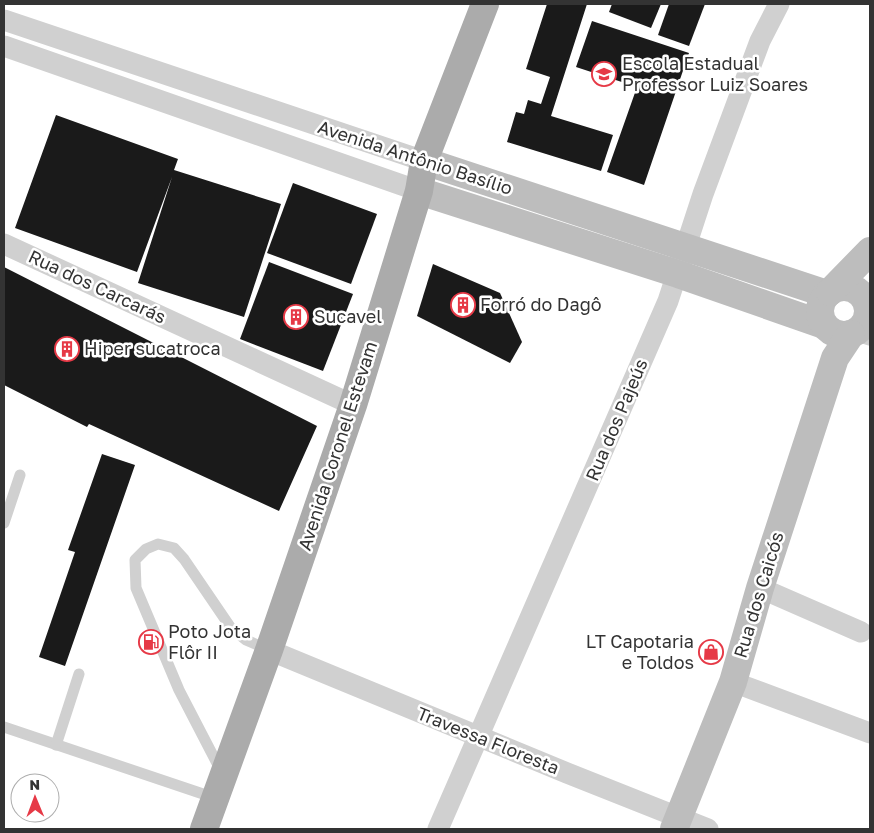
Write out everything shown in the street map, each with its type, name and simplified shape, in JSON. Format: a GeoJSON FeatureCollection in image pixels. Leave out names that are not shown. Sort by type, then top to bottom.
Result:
{"type":"FeatureCollection","features":[{"type":"Feature","properties":{"kind":"main road","name":"Avenida Coronel Estevam"},"geometry":{"type":"LineString","coordinates":[[204,829],[269,650],[353,405],[419,191],[424,161],[485,4]]}},
{"type":"Feature","properties":{"kind":"street","name":"Rua dos Pajeús"},"geometry":{"type":"LineString","coordinates":[[438,829],[668,301],[703,194],[760,41],[779,4]]}},
{"type":"Feature","properties":{"kind":"street","name":"Avenida Antônio Basílio"},"geometry":{"type":"LineString","coordinates":[[4,20],[424,161],[829,293]]}},
{"type":"Feature","properties":{"kind":"street","name":"Avenida Antônio Basílio"},"geometry":{"type":"LineString","coordinates":[[4,46],[419,191],[678,274],[857,319]]}},
{"type":"Feature","properties":{"kind":"street","name":"Rua dos Carcarás"},"geometry":{"type":"LineString","coordinates":[[4,244],[353,405]]}},
{"type":"Feature","properties":{"kind":"street"},"geometry":{"type":"LineString","coordinates":[[829,293],[838,288],[846,287],[862,294],[857,319],[821,317],[820,309],[822,301],[829,293],[870,251]]}},
{"type":"Feature","properties":{"kind":"street","name":"Rua dos Caicós"},"geometry":{"type":"LineString","coordinates":[[676,824],[733,682],[760,588],[835,358],[857,319]]}},
{"type":"Feature","properties":{"kind":"street"},"geometry":{"type":"LineString","coordinates":[[760,588],[862,632]]}},
{"type":"Feature","properties":{"kind":"street","name":"Travessa Floresta"},"geometry":{"type":"LineString","coordinates":[[269,650],[479,738],[676,824],[708,829]]}},
{"type":"Feature","properties":{"kind":"street"},"geometry":{"type":"LineString","coordinates":[[733,682],[870,733]]}},
{"type":"Feature","properties":{"kind":"lane"},"geometry":{"type":"LineString","coordinates":[[4,523],[20,475]]}},
{"type":"Feature","properties":{"kind":"lane"},"geometry":{"type":"LineString","coordinates":[[219,786],[136,588],[135,560],[146,549],[158,544],[174,548],[189,566],[231,628],[246,640],[269,650]]}},
{"type":"Feature","properties":{"kind":"lane"},"geometry":{"type":"LineString","coordinates":[[56,745],[79,674]]}},
{"type":"Feature","properties":{"kind":"lane"},"geometry":{"type":"LineString","coordinates":[[4,727],[56,745],[219,786]]}},
{"type":"Feature","properties":{"kind":"building"},"geometry":{"type":"Polygon","coordinates":[[[547,4],[587,4],[551,116],[613,135],[601,171],[507,142],[516,112],[524,114],[528,100],[541,104],[550,77],[526,69],[547,4]]]}},
{"type":"Feature","properties":{"kind":"building"},"geometry":{"type":"Polygon","coordinates":[[[612,4],[661,4],[651,28],[609,12],[612,4]]]}},
{"type":"Feature","properties":{"kind":"building"},"geometry":{"type":"Polygon","coordinates":[[[669,4],[705,4],[689,46],[658,35],[669,4]]]}},
{"type":"Feature","properties":{"kind":"building"},"geometry":{"type":"Polygon","coordinates":[[[592,21],[689,53],[644,185],[607,172],[637,87],[576,67],[592,21]]]}},
{"type":"Feature","properties":{"kind":"building"},"geometry":{"type":"Polygon","coordinates":[[[56,115],[178,159],[174,170],[281,204],[244,317],[138,283],[172,177],[137,272],[15,228],[56,115]]]}},
{"type":"Feature","properties":{"kind":"building"},"geometry":{"type":"Polygon","coordinates":[[[293,183],[377,214],[351,284],[267,253],[293,183]]]}},
{"type":"Feature","properties":{"kind":"building","name":"Sucavel"},"geometry":{"type":"Polygon","coordinates":[[[269,262],[353,294],[323,371],[240,339],[269,262]]]}},
{"type":"Feature","properties":{"kind":"building","name":"Forró do Dagô"},"geometry":{"type":"Polygon","coordinates":[[[433,264],[500,293],[522,342],[510,363],[417,316],[433,264]]]}},
{"type":"Feature","properties":{"kind":"building"},"geometry":{"type":"Polygon","coordinates":[[[4,267],[317,426],[279,511],[89,424],[87,427],[4,385],[4,267]]]}},
{"type":"Feature","properties":{"kind":"building"},"geometry":{"type":"Polygon","coordinates":[[[102,454],[135,465],[65,666],[39,657],[75,552],[68,550],[102,454]]]}},
{"type":"Feature","properties":{"kind":"place","name":"Escola Estadual Professor Luiz Soares"},"geometry":{"type":"Point","coordinates":[604,74]}},
{"type":"Feature","properties":{"kind":"place","name":"Forró do Dagô"},"geometry":{"type":"Point","coordinates":[463,305]}},
{"type":"Feature","properties":{"kind":"place","name":"Sucavel"},"geometry":{"type":"Point","coordinates":[296,317]}},
{"type":"Feature","properties":{"kind":"place","name":"Hiper sucatroca"},"geometry":{"type":"Point","coordinates":[67,349]}},
{"type":"Feature","properties":{"kind":"place","name":"Poto Jota Flôr II"},"geometry":{"type":"Point","coordinates":[151,642]}},
{"type":"Feature","properties":{"kind":"place","name":"LT Capotaria e Toldos"},"geometry":{"type":"Point","coordinates":[711,652]}}]}
